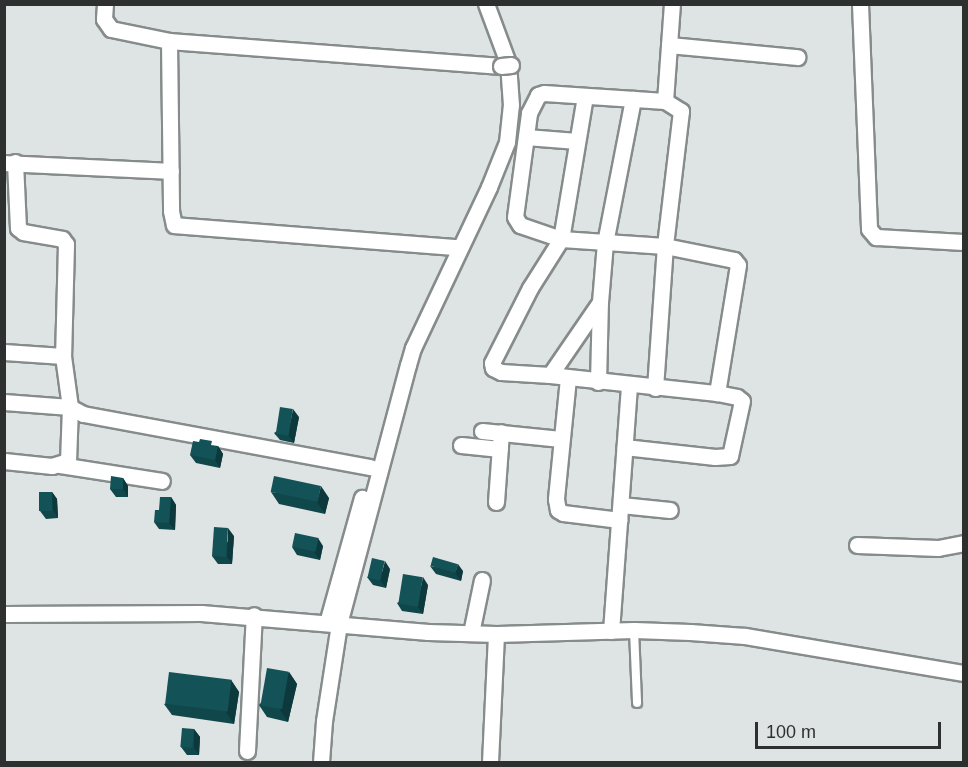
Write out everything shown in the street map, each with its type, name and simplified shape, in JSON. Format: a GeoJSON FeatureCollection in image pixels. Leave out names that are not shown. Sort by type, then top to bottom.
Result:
{"type":"FeatureCollection","features":[{"type":"Feature","properties":{"kind":"street"},"geometry":{"type":"LineString","coordinates":[[105,4],[104,19],[111,29],[169,41],[505,65]]}},
{"type":"Feature","properties":{"kind":"street"},"geometry":{"type":"LineString","coordinates":[[333,623],[413,348],[489,187],[507,142],[511,105],[505,65],[486,4]]}},
{"type":"Feature","properties":{"kind":"street"},"geometry":{"type":"LineString","coordinates":[[665,101],[672,4]]}},
{"type":"Feature","properties":{"kind":"street"},"geometry":{"type":"LineString","coordinates":[[860,4],[868,229],[876,237],[963,242]]}},
{"type":"Feature","properties":{"kind":"street"},"geometry":{"type":"LineString","coordinates":[[169,41],[171,219],[174,225],[456,247]]}},
{"type":"Feature","properties":{"kind":"street"},"geometry":{"type":"LineString","coordinates":[[669,45],[797,57]]}},
{"type":"Feature","properties":{"kind":"street"},"geometry":{"type":"LineString","coordinates":[[321,762],[333,623],[370,467],[397,378],[497,153],[503,115],[505,65]]}},
{"type":"Feature","properties":{"kind":"street"},"geometry":{"type":"LineString","coordinates":[[655,388],[665,246],[682,116],[678,107],[665,101],[544,93],[538,95],[529,112],[515,218],[526,228],[561,238],[665,246],[734,260],[738,264],[717,393]]}},
{"type":"Feature","properties":{"kind":"street"},"geometry":{"type":"LineString","coordinates":[[585,96],[561,238],[530,288],[492,363],[493,368],[501,372],[717,393],[737,397],[742,401],[730,456],[715,458],[626,447]]}},
{"type":"Feature","properties":{"kind":"street"},"geometry":{"type":"LineString","coordinates":[[598,382],[600,302],[605,243],[633,99]]}},
{"type":"Feature","properties":{"kind":"street"},"geometry":{"type":"LineString","coordinates":[[526,137],[577,141]]}},
{"type":"Feature","properties":{"kind":"street"},"geometry":{"type":"LineString","coordinates":[[60,465],[68,461],[70,455],[70,407],[63,356],[66,244],[62,239],[23,232],[18,228],[10,162],[171,171]]}},
{"type":"Feature","properties":{"kind":"street"},"geometry":{"type":"LineString","coordinates":[[550,375],[600,302]]}},
{"type":"Feature","properties":{"kind":"street"},"geometry":{"type":"LineString","coordinates":[[4,352],[63,356]]}},
{"type":"Feature","properties":{"kind":"street"},"geometry":{"type":"LineString","coordinates":[[568,378],[556,499],[558,510],[563,513],[670,510]]}},
{"type":"Feature","properties":{"kind":"street"},"geometry":{"type":"LineString","coordinates":[[611,631],[629,386]]}},
{"type":"Feature","properties":{"kind":"street"},"geometry":{"type":"LineString","coordinates":[[4,402],[70,407],[83,414],[370,467]]}},
{"type":"Feature","properties":{"kind":"street"},"geometry":{"type":"LineString","coordinates":[[482,431],[561,439]]}},
{"type":"Feature","properties":{"kind":"street"},"geometry":{"type":"LineString","coordinates":[[496,502],[501,432]]}},
{"type":"Feature","properties":{"kind":"street"},"geometry":{"type":"LineString","coordinates":[[461,445],[500,449]]}},
{"type":"Feature","properties":{"kind":"street"},"geometry":{"type":"LineString","coordinates":[[4,461],[60,465],[162,481]]}},
{"type":"Feature","properties":{"kind":"street"},"geometry":{"type":"LineString","coordinates":[[857,545],[938,548],[963,543]]}},
{"type":"Feature","properties":{"kind":"street"},"geometry":{"type":"LineString","coordinates":[[471,633],[482,580]]}},
{"type":"Feature","properties":{"kind":"street"},"geometry":{"type":"LineString","coordinates":[[4,614],[151,611],[254,615],[471,633],[634,630],[745,636],[963,673]]}},
{"type":"Feature","properties":{"kind":"street"},"geometry":{"type":"LineString","coordinates":[[247,751],[254,615]]}},
{"type":"Feature","properties":{"kind":"street"},"geometry":{"type":"LineString","coordinates":[[490,762],[496,634]]}},
{"type":"Feature","properties":{"kind":"lane"},"geometry":{"type":"LineString","coordinates":[[634,630],[637,703]]}},
{"type":"Feature","properties":{"kind":"building"},"geometry":{"type":"Polygon","coordinates":[[[280,407],[293,409],[289,436],[276,434],[280,407]]]}},
{"type":"Feature","properties":{"kind":"building"},"geometry":{"type":"Polygon","coordinates":[[[200,439],[212,441],[211,445],[218,446],[215,460],[190,455],[193,441],[199,442],[200,439]]]}},
{"type":"Feature","properties":{"kind":"building"},"geometry":{"type":"Polygon","coordinates":[[[111,476],[123,478],[123,489],[110,489],[111,476]]]}},
{"type":"Feature","properties":{"kind":"building"},"geometry":{"type":"Polygon","coordinates":[[[274,476],[321,486],[318,502],[271,492],[274,476]]]}},
{"type":"Feature","properties":{"kind":"building"},"geometry":{"type":"Polygon","coordinates":[[[39,492],[52,492],[52,511],[39,511],[39,492]]]}},
{"type":"Feature","properties":{"kind":"building"},"geometry":{"type":"Polygon","coordinates":[[[160,497],[171,497],[169,523],[154,522],[155,510],[159,510],[160,497]]]}},
{"type":"Feature","properties":{"kind":"building"},"geometry":{"type":"Polygon","coordinates":[[[214,527],[228,528],[226,557],[212,556],[214,527]]]}},
{"type":"Feature","properties":{"kind":"building"},"geometry":{"type":"Polygon","coordinates":[[[295,533],[318,538],[316,552],[292,547],[295,533]]]}},
{"type":"Feature","properties":{"kind":"building"},"geometry":{"type":"Polygon","coordinates":[[[433,557],[458,564],[456,573],[431,566],[433,557]]]}},
{"type":"Feature","properties":{"kind":"building"},"geometry":{"type":"Polygon","coordinates":[[[372,558],[385,561],[380,580],[368,577],[372,558]]]}},
{"type":"Feature","properties":{"kind":"building"},"geometry":{"type":"Polygon","coordinates":[[[403,574],[423,577],[418,607],[398,604],[403,574]]]}},
{"type":"Feature","properties":{"kind":"building"},"geometry":{"type":"Polygon","coordinates":[[[267,668],[289,672],[282,709],[260,705],[267,668]]]}},
{"type":"Feature","properties":{"kind":"building"},"geometry":{"type":"Polygon","coordinates":[[[169,672],[232,680],[228,711],[165,704],[169,672]]]}},
{"type":"Feature","properties":{"kind":"building"},"geometry":{"type":"Polygon","coordinates":[[[182,728],[194,729],[192,748],[180,747],[182,728]]]}}]}
